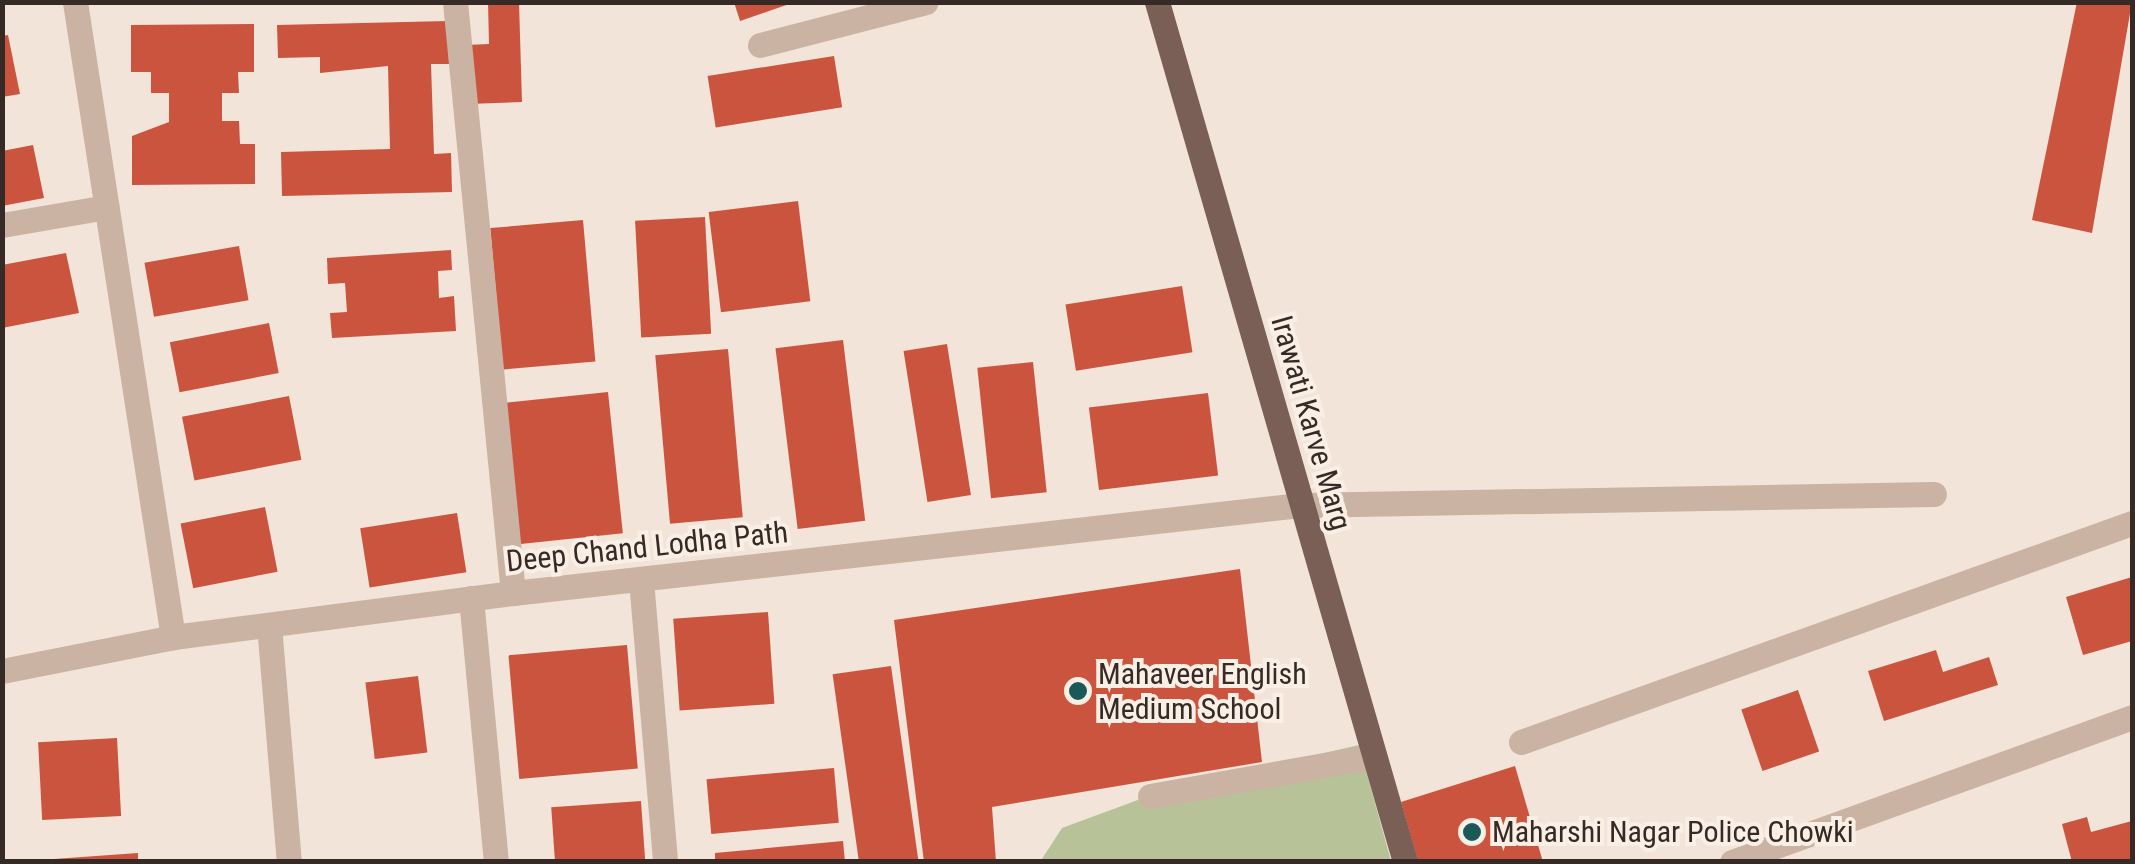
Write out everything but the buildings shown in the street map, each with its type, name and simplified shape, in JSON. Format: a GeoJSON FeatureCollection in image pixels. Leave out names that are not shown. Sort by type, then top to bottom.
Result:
{"type":"FeatureCollection","features":[{"type":"Feature","properties":{"kind":"main road","name":"Irawati Karve Marg"},"geometry":{"type":"LineString","coordinates":[[1157,2],[1406,862]]}},
{"type":"Feature","properties":{"kind":"street"},"geometry":{"type":"LineString","coordinates":[[74,2],[173,637]]}},
{"type":"Feature","properties":{"kind":"street"},"geometry":{"type":"LineString","coordinates":[[455,2],[512,592]]}},
{"type":"Feature","properties":{"kind":"street"},"geometry":{"type":"LineString","coordinates":[[760,46],[926,2]]}},
{"type":"Feature","properties":{"kind":"street"},"geometry":{"type":"LineString","coordinates":[[2,226],[106,207]]}},
{"type":"Feature","properties":{"kind":"street","name":"Deep Chand Lodha Path"},"geometry":{"type":"LineString","coordinates":[[2,670],[173,637],[512,592],[1300,506],[1934,494]]}},
{"type":"Feature","properties":{"kind":"street"},"geometry":{"type":"LineString","coordinates":[[1521,742],[2132,523]]}},
{"type":"Feature","properties":{"kind":"street"},"geometry":{"type":"LineString","coordinates":[[641,580],[665,862]]}},
{"type":"Feature","properties":{"kind":"street"},"geometry":{"type":"LineString","coordinates":[[471,598],[496,862]]}},
{"type":"Feature","properties":{"kind":"street"},"geometry":{"type":"LineString","coordinates":[[269,624],[289,862]]}},
{"type":"Feature","properties":{"kind":"street"},"geometry":{"type":"LineString","coordinates":[[1732,862],[2132,717]]}},
{"type":"Feature","properties":{"kind":"street"},"geometry":{"type":"LineString","coordinates":[[1150,796],[1374,756]]}},
{"type":"Feature","properties":{"kind":"green space"},"geometry":{"type":"Polygon","coordinates":[[[1359,745],[1391,861],[1040,862],[1062,828],[1165,790],[1359,745]]]}},
{"type":"Feature","properties":{"kind":"place","name":"Mahaveer English Medium School"},"geometry":{"type":"Point","coordinates":[1078,691]}},
{"type":"Feature","properties":{"kind":"place","name":"Maharshi Nagar Police Chowki"},"geometry":{"type":"Point","coordinates":[1472,832]}}]}
